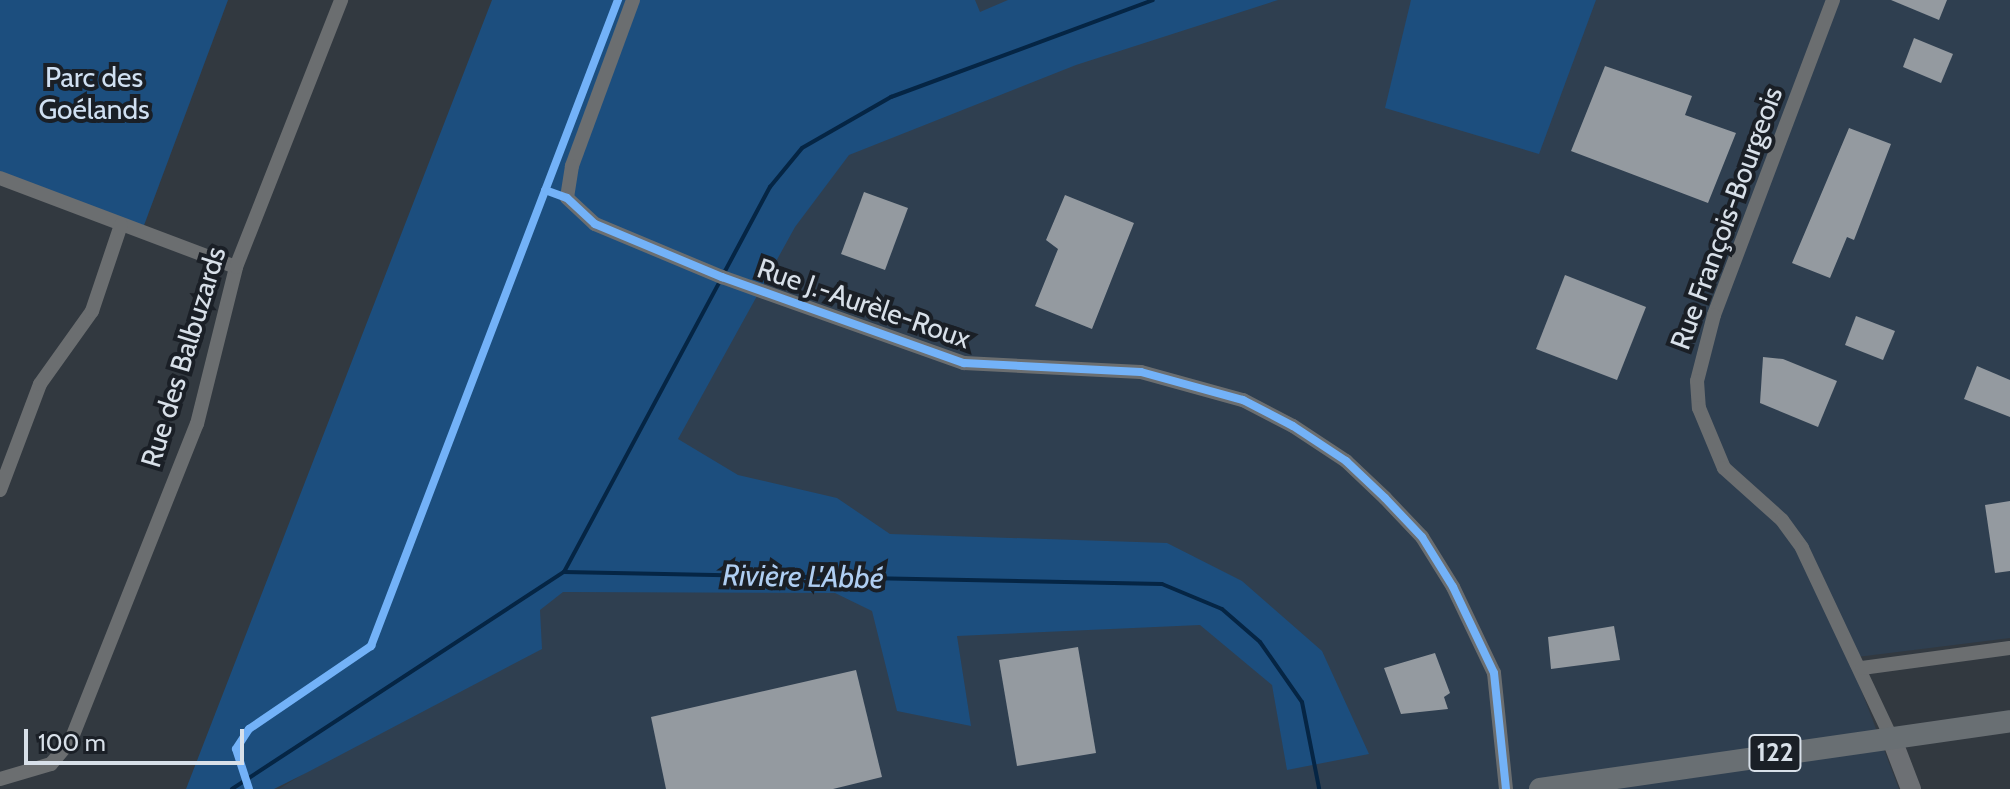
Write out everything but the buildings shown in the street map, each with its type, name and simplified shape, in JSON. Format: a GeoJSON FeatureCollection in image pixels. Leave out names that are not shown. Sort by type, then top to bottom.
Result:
{"type":"FeatureCollection","features":[{"type":"Feature","properties":{"kind":"main road","name":"122"},"geometry":{"type":"LineString","coordinates":[[1540,789],[2010,721]]}},
{"type":"Feature","properties":{"kind":"street","name":"Rue des Balbuzards"},"geometry":{"type":"LineString","coordinates":[[0,779],[51,764],[71,740],[197,424],[236,267],[341,0]]}},
{"type":"Feature","properties":{"kind":"street","name":"Rue J.-Aurèle-Roux"},"geometry":{"type":"LineString","coordinates":[[633,0],[572,166],[567,198],[595,224],[722,277],[964,363],[1141,372],[1232,396],[1293,426],[1346,461],[1385,498],[1422,537],[1453,587],[1494,673],[1506,789]]}},
{"type":"Feature","properties":{"kind":"street","name":"Rue François-Bourgeois"},"geometry":{"type":"LineString","coordinates":[[1833,0],[1714,315],[1697,381],[1708,439],[1724,468],[1782,520],[1802,548],[1862,668],[1891,737]]}},
{"type":"Feature","properties":{"kind":"street"},"geometry":{"type":"LineString","coordinates":[[0,178],[236,267]]}},
{"type":"Feature","properties":{"kind":"street"},"geometry":{"type":"LineString","coordinates":[[0,490],[40,384],[92,311],[121,225]]}},
{"type":"Feature","properties":{"kind":"street"},"geometry":{"type":"LineString","coordinates":[[1862,668],[2010,648]]}},
{"type":"Feature","properties":{"kind":"street"},"geometry":{"type":"LineString","coordinates":[[1891,737],[1911,789]]}},
{"type":"Feature","properties":{"kind":"shaded area"},"geometry":{"type":"Polygon","coordinates":[[[604,0],[2010,0],[2010,638],[1849,658],[1899,789],[279,789],[308,771],[604,0]]]}},
{"type":"Feature","properties":{"kind":"green space","name":"Parc des Goélands"},"geometry":{"type":"Polygon","coordinates":[[[0,0],[228,0],[143,228],[0,173],[0,0]]]}},
{"type":"Feature","properties":{"kind":"green space"},"geometry":{"type":"Polygon","coordinates":[[[492,0],[975,0],[980,12],[1008,0],[1278,0],[1076,65],[849,155],[795,227],[678,439],[738,475],[837,498],[890,534],[1167,543],[1242,581],[1322,651],[1369,754],[1287,770],[1272,685],[1200,625],[957,636],[971,726],[897,711],[872,611],[835,593],[563,592],[540,610],[542,649],[308,772],[274,789],[186,789],[492,0]]]}},
{"type":"Feature","properties":{"kind":"green space"},"geometry":{"type":"Polygon","coordinates":[[[1411,0],[1596,0],[1539,154],[1385,108],[1411,0]]]}},
{"type":"Feature","properties":{"kind":"waterway"},"geometry":{"type":"LineString","coordinates":[[724,273],[770,187],[802,148],[891,97],[1153,0]]}},
{"type":"Feature","properties":{"kind":"waterway"},"geometry":{"type":"LineString","coordinates":[[564,572],[720,281]]}},
{"type":"Feature","properties":{"kind":"waterway","name":"Rivière L'Abbé"},"geometry":{"type":"LineString","coordinates":[[232,789],[564,572],[1162,584],[1222,609],[1260,642],[1302,702],[1319,788]]}},
{"type":"Feature","properties":{"kind":"cycle path"},"geometry":{"type":"LineString","coordinates":[[249,789],[236,749],[249,729],[371,646],[618,0]]}},
{"type":"Feature","properties":{"kind":"cycle path"},"geometry":{"type":"LineString","coordinates":[[545,190],[567,198],[595,224],[722,277],[964,363],[1141,372],[1243,400],[1293,426],[1346,461],[1385,498],[1422,537],[1453,587],[1494,673],[1506,789]]}}]}
